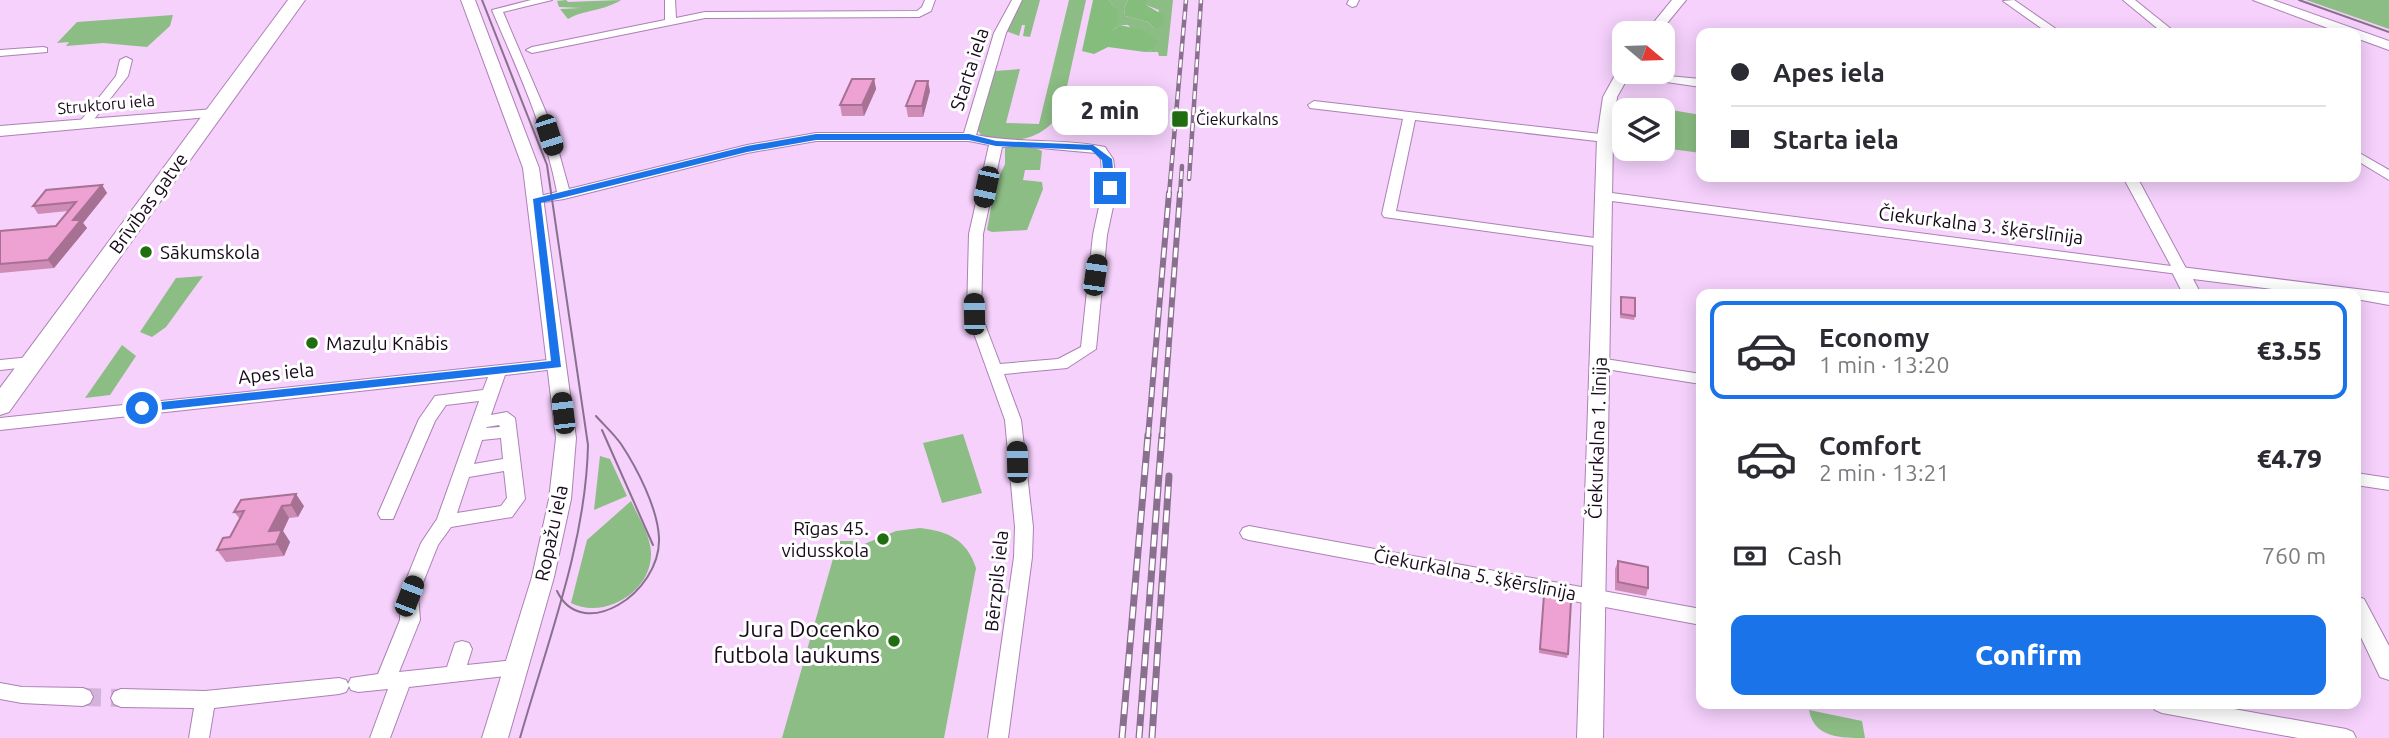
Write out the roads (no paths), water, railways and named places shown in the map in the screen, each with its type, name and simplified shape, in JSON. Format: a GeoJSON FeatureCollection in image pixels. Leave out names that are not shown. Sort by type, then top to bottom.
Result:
{"type":"FeatureCollection","features":[{"type":"Feature","properties":{"kind":"highway","name":"Brīvības gatve"},"geometry":{"type":"LineString","coordinates":[[0,406],[297,0]]}},
{"type":"Feature","properties":{"kind":"street","name":"Ropažu iela"},"geometry":{"type":"LineString","coordinates":[[468,0],[531,168],[566,438],[560,499],[543,577],[495,738]]}},
{"type":"Feature","properties":{"kind":"street"},"geometry":{"type":"LineString","coordinates":[[547,0],[497,10],[549,135],[560,167],[564,195]]}},
{"type":"Feature","properties":{"kind":"street"},"geometry":{"type":"LineString","coordinates":[[670,0],[671,21]]}},
{"type":"Feature","properties":{"kind":"street"},"geometry":{"type":"LineString","coordinates":[[749,15],[757,0]]}},
{"type":"Feature","properties":{"kind":"street"},"geometry":{"type":"LineString","coordinates":[[837,14],[843,0]]}},
{"type":"Feature","properties":{"kind":"street"},"geometry":{"type":"LineString","coordinates":[[532,50],[705,15],[924,12],[930,0]]}},
{"type":"Feature","properties":{"kind":"street","name":"Starta iela"},"geometry":{"type":"LineString","coordinates":[[993,370],[1061,364],[1088,349],[1100,235],[1110,188],[1107,159],[1093,148],[996,144],[969,137],[1000,33],[1017,0]]}},
{"type":"Feature","properties":{"kind":"street"},"geometry":{"type":"LineString","coordinates":[[1662,21],[1679,0]]}},
{"type":"Feature","properties":{"kind":"street"},"geometry":{"type":"LineString","coordinates":[[2006,0],[2022,0]]}},
{"type":"Feature","properties":{"kind":"street"},"geometry":{"type":"LineString","coordinates":[[2006,0],[2048,28]]}},
{"type":"Feature","properties":{"kind":"street"},"geometry":{"type":"LineString","coordinates":[[2128,0],[2164,28]]}},
{"type":"Feature","properties":{"kind":"street"},"geometry":{"type":"LineString","coordinates":[[2260,0],[2337,28]]}},
{"type":"Feature","properties":{"kind":"street"},"geometry":{"type":"LineString","coordinates":[[2361,36],[2389,46]]}},
{"type":"Feature","properties":{"kind":"street"},"geometry":{"type":"LineString","coordinates":[[0,53],[43,50]]}},
{"type":"Feature","properties":{"kind":"street"},"geometry":{"type":"LineString","coordinates":[[84,124],[122,76],[126,60]]}},
{"type":"Feature","properties":{"kind":"street"},"geometry":{"type":"LineString","coordinates":[[1675,79],[1696,82]]}},
{"type":"Feature","properties":{"kind":"street","name":"Čiekurkalna 1. līnija"},"geometry":{"type":"LineString","coordinates":[[1590,738],[1605,138],[1610,97],[1617,84]]}},
{"type":"Feature","properties":{"kind":"street"},"geometry":{"type":"LineString","coordinates":[[1314,106],[1605,138]]}},
{"type":"Feature","properties":{"kind":"street","name":"Struktoru iela"},"geometry":{"type":"LineString","coordinates":[[0,131],[214,113]]}},
{"type":"Feature","properties":{"kind":"street"},"geometry":{"type":"LineString","coordinates":[[1410,117],[1393,184],[1389,214],[1602,243]]}},
{"type":"Feature","properties":{"kind":"street"},"geometry":{"type":"LineString","coordinates":[[536,201],[780,142],[816,137],[969,137]]}},
{"type":"Feature","properties":{"kind":"street","name":"Bērzpils iela"},"geometry":{"type":"LineString","coordinates":[[996,144],[975,234],[974,314],[1013,420],[1024,527],[1023,557],[998,738]]}},
{"type":"Feature","properties":{"kind":"street"},"geometry":{"type":"LineString","coordinates":[[2361,158],[2389,176]]}},
{"type":"Feature","properties":{"kind":"street"},"geometry":{"type":"LineString","coordinates":[[2133,182],[2190,289]]}},
{"type":"Feature","properties":{"kind":"street","name":"Čiekurkalna 3. šķērslīnija"},"geometry":{"type":"LineString","coordinates":[[1604,195],[2315,289]]}},
{"type":"Feature","properties":{"kind":"street","name":"Čiekurkalna 3. šķērslīnija"},"geometry":{"type":"LineString","coordinates":[[2361,295],[2389,299]]}},
{"type":"Feature","properties":{"kind":"street"},"geometry":{"type":"LineString","coordinates":[[0,365],[31,362]]}},
{"type":"Feature","properties":{"kind":"street"},"geometry":{"type":"LineString","coordinates":[[1599,363],[1696,378]]}},
{"type":"Feature","properties":{"kind":"street","name":"Apes iela"},"geometry":{"type":"LineString","coordinates":[[0,424],[557,364]]}},
{"type":"Feature","properties":{"kind":"street"},"geometry":{"type":"LineString","coordinates":[[380,738],[410,621],[409,596],[430,543],[444,522],[498,371]]}},
{"type":"Feature","properties":{"kind":"street"},"geometry":{"type":"LineString","coordinates":[[387,514],[427,419],[441,400],[489,395]]}},
{"type":"Feature","properties":{"kind":"street"},"geometry":{"type":"LineString","coordinates":[[444,522],[506,512],[516,499],[507,418],[477,429]]}},
{"type":"Feature","properties":{"kind":"street"},"geometry":{"type":"LineString","coordinates":[[463,471],[512,464]]}},
{"type":"Feature","properties":{"kind":"street"},"geometry":{"type":"LineString","coordinates":[[2361,480],[2389,484]]}},
{"type":"Feature","properties":{"kind":"street","name":"Čiekurkalna 5. šķērslīnija"},"geometry":{"type":"LineString","coordinates":[[1249,533],[1696,616]]}},
{"type":"Feature","properties":{"kind":"street"},"geometry":{"type":"LineString","coordinates":[[2361,615],[2389,670]]}},
{"type":"Feature","properties":{"kind":"street"},"geometry":{"type":"LineString","coordinates":[[454,675],[462,649]]}},
{"type":"Feature","properties":{"kind":"street"},"geometry":{"type":"LineString","coordinates":[[121,698],[205,700],[515,668]]}},
{"type":"Feature","properties":{"kind":"street"},"geometry":{"type":"LineString","coordinates":[[0,691],[22,695],[83,697]]}},
{"type":"Feature","properties":{"kind":"street"},"geometry":{"type":"LineString","coordinates":[[199,738],[205,700]]}},
{"type":"Feature","properties":{"kind":"street"},"geometry":{"type":"LineString","coordinates":[[2189,709],[2346,738]]}},
{"type":"Feature","properties":{"kind":"tunnel"},"geometry":{"type":"LineString","coordinates":[[83,697],[121,698]]}},
{"type":"Feature","properties":{"kind":"tram line"},"geometry":{"type":"LineString","coordinates":[[482,0],[547,165],[588,445],[580,519],[562,597]]}},
{"type":"Feature","properties":{"kind":"tram line"},"geometry":{"type":"LineString","coordinates":[[2299,0],[2389,32]]}},
{"type":"Feature","properties":{"kind":"tram line"},"geometry":{"type":"LineString","coordinates":[[562,597],[569,606],[584,613],[601,612],[618,605],[634,593],[647,577],[656,558],[658,527],[646,489],[621,444],[596,416]]}},
{"type":"Feature","properties":{"kind":"tram line"},"geometry":{"type":"LineString","coordinates":[[602,430],[653,545]]}},
{"type":"Feature","properties":{"kind":"tram line"},"geometry":{"type":"LineString","coordinates":[[557,591],[562,597]]}},
{"type":"Feature","properties":{"kind":"tram line"},"geometry":{"type":"LineString","coordinates":[[520,738],[562,597]]}},
{"type":"Feature","properties":{"kind":"railway"},"geometry":{"type":"LineString","coordinates":[[1169,195],[1186,0]]}},
{"type":"Feature","properties":{"kind":"railway"},"geometry":{"type":"LineString","coordinates":[[1189,179],[1201,0]]}},
{"type":"Feature","properties":{"kind":"railway"},"geometry":{"type":"LineString","coordinates":[[1180,195],[1182,166]]}},
{"type":"Feature","properties":{"kind":"railway"},"geometry":{"type":"LineString","coordinates":[[1148,437],[1169,193]]}},
{"type":"Feature","properties":{"kind":"railway"},"geometry":{"type":"LineString","coordinates":[[1162,437],[1180,193]]}},
{"type":"Feature","properties":{"kind":"railway"},"geometry":{"type":"LineString","coordinates":[[1122,738],[1148,435]]}},
{"type":"Feature","properties":{"kind":"railway"},"geometry":{"type":"LineString","coordinates":[[1139,738],[1162,435]]}},
{"type":"Feature","properties":{"kind":"railway"},"geometry":{"type":"LineString","coordinates":[[1152,738],[1169,476]]}},
{"type":"Feature","properties":{"kind":"place","name":"Čiekurkalns"},"geometry":{"type":"Point","coordinates":[1180,119]}},
{"type":"Feature","properties":{"kind":"place","name":"Sākumskola"},"geometry":{"type":"Point","coordinates":[146,252]}},
{"type":"Feature","properties":{"kind":"place","name":"Mazuļu Knābis"},"geometry":{"type":"Point","coordinates":[312,343]}},
{"type":"Feature","properties":{"kind":"place","name":"Rīgas 45. vidusskola"},"geometry":{"type":"Point","coordinates":[883,539]}},
{"type":"Feature","properties":{"kind":"place","name":"Jura Docenko futbola laukums"},"geometry":{"type":"Point","coordinates":[894,641]}}]}
